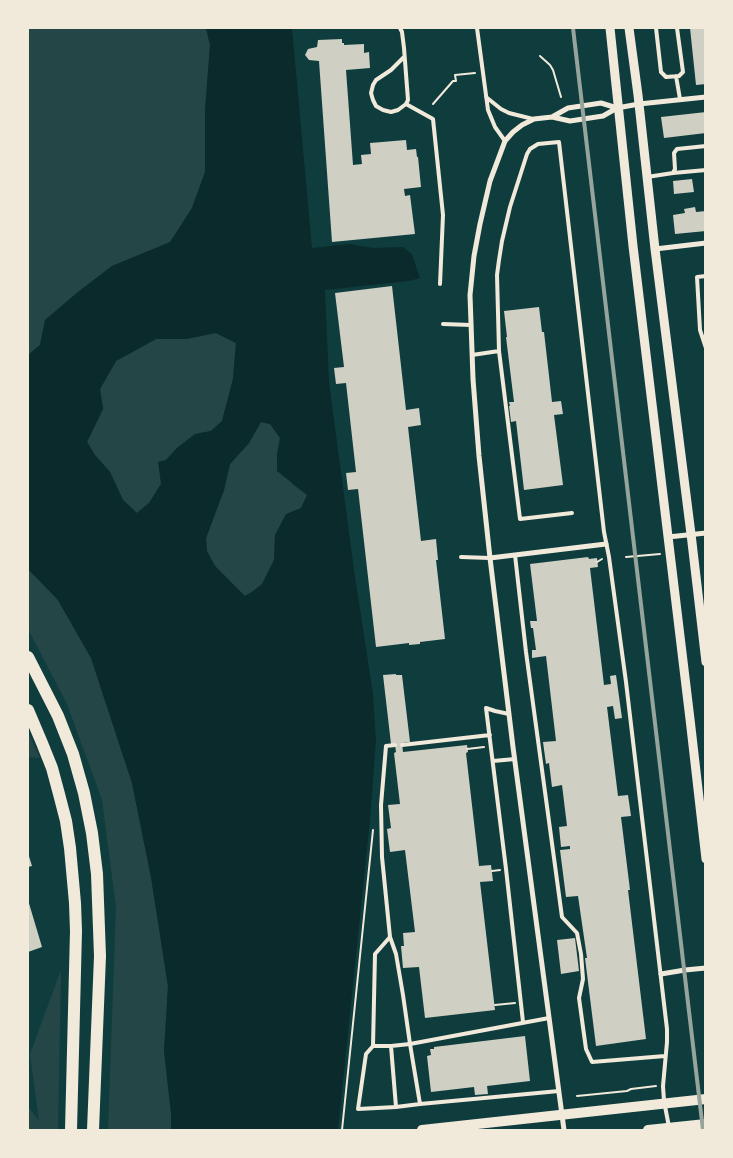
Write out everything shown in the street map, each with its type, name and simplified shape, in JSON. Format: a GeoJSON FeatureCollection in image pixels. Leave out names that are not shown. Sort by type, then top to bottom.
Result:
{"type":"FeatureCollection","features":[{"type":"Feature","properties":{"kind":"highway"},"geometry":{"type":"LineString","coordinates":[[28,657],[58,716],[72,754],[84,793],[92,833],[97,874],[100,956],[93,1130]]}},
{"type":"Feature","properties":{"kind":"highway"},"geometry":{"type":"LineString","coordinates":[[28,710],[52,768],[60,794],[70,848],[76,931],[71,1130]]}},
{"type":"Feature","properties":{"kind":"main road"},"geometry":{"type":"LineString","coordinates":[[422,1130],[706,1100]]}},
{"type":"Feature","properties":{"kind":"main road"},"geometry":{"type":"LineString","coordinates":[[648,1130],[706,1124]]}},
{"type":"Feature","properties":{"kind":"street"},"geometry":{"type":"LineString","coordinates":[[610,28],[617,108],[706,859]]}},
{"type":"Feature","properties":{"kind":"street"},"geometry":{"type":"LineString","coordinates":[[629,28],[706,662]]}},
{"type":"Feature","properties":{"kind":"street"},"geometry":{"type":"LineString","coordinates":[[564,1130],[509,714],[479,456],[471,325],[471,285],[474,256],[490,181],[505,141],[522,125],[534,119],[552,117],[570,121],[603,116],[617,108],[638,104],[706,97]]}},
{"type":"Feature","properties":{"kind":"street"},"geometry":{"type":"LineString","coordinates":[[552,117],[568,108],[582,105],[601,103],[617,108]]}},
{"type":"Feature","properties":{"kind":"street"},"geometry":{"type":"LineString","coordinates":[[655,249],[706,243]]}},
{"type":"Feature","properties":{"kind":"street"},"geometry":{"type":"LineString","coordinates":[[668,537],[706,532]]}},
{"type":"Feature","properties":{"kind":"street"},"geometry":{"type":"LineString","coordinates":[[490,558],[606,544]]}},
{"type":"Feature","properties":{"kind":"street"},"geometry":{"type":"LineString","coordinates":[[661,974],[706,968]]}},
{"type":"Feature","properties":{"kind":"lane"},"geometry":{"type":"LineString","coordinates":[[400,28],[402,32],[408,100],[398,110],[391,112],[383,110],[376,106],[371,93],[372,86],[376,80],[391,70],[404,57]]}},
{"type":"Feature","properties":{"kind":"lane"},"geometry":{"type":"LineString","coordinates":[[476,28],[488,110],[494,126],[505,141]]}},
{"type":"Feature","properties":{"kind":"lane"},"geometry":{"type":"LineString","coordinates":[[656,28],[661,72],[666,77],[678,76],[683,72],[677,28]]}},
{"type":"Feature","properties":{"kind":"lane"},"geometry":{"type":"LineString","coordinates":[[676,76],[680,99]]}},
{"type":"Feature","properties":{"kind":"lane"},"geometry":{"type":"LineString","coordinates":[[486,97],[509,113],[534,119]]}},
{"type":"Feature","properties":{"kind":"lane"},"geometry":{"type":"LineString","coordinates":[[406,104],[433,119],[443,215],[440,284]]}},
{"type":"Feature","properties":{"kind":"lane"},"geometry":{"type":"LineString","coordinates":[[572,513],[520,519],[499,351],[497,275],[510,207],[530,149],[538,144],[559,142],[606,544],[626,682],[661,974],[667,1028],[663,1086],[670,1130]]}},
{"type":"Feature","properties":{"kind":"lane"},"geometry":{"type":"LineString","coordinates":[[673,173],[675,169],[674,153],[677,149],[706,146]]}},
{"type":"Feature","properties":{"kind":"lane"},"geometry":{"type":"LineString","coordinates":[[647,177],[706,170]]}},
{"type":"Feature","properties":{"kind":"lane"},"geometry":{"type":"LineString","coordinates":[[706,276],[697,277],[700,330],[706,348]]}},
{"type":"Feature","properties":{"kind":"lane"},"geometry":{"type":"LineString","coordinates":[[443,324],[471,325]]}},
{"type":"Feature","properties":{"kind":"lane"},"geometry":{"type":"LineString","coordinates":[[472,355],[499,351]]}},
{"type":"Feature","properties":{"kind":"lane"},"geometry":{"type":"LineString","coordinates":[[515,555],[526,652],[562,917],[577,933],[581,954],[583,979],[580,998],[586,1049],[592,1062],[665,1056]]}},
{"type":"Feature","properties":{"kind":"lane"},"geometry":{"type":"LineString","coordinates":[[461,557],[490,558]]}},
{"type":"Feature","properties":{"kind":"lane"},"geometry":{"type":"LineString","coordinates":[[509,714],[486,708],[523,1022]]}},
{"type":"Feature","properties":{"kind":"lane"},"geometry":{"type":"LineString","coordinates":[[402,744],[490,735]]}},
{"type":"Feature","properties":{"kind":"lane"},"geometry":{"type":"LineString","coordinates":[[396,745],[386,746],[382,805],[382,857],[390,938],[396,954],[420,1104]]}},
{"type":"Feature","properties":{"kind":"lane"},"geometry":{"type":"LineString","coordinates":[[493,761],[515,759]]}},
{"type":"Feature","properties":{"kind":"lane"},"geometry":{"type":"LineString","coordinates":[[390,938],[375,954],[372,1046],[366,1054],[358,1109],[559,1091]]}},
{"type":"Feature","properties":{"kind":"lane"},"geometry":{"type":"LineString","coordinates":[[372,1046],[410,1044],[549,1018]]}},
{"type":"Feature","properties":{"kind":"lane"},"geometry":{"type":"LineString","coordinates":[[391,1046],[396,1107]]}},
{"type":"Feature","properties":{"kind":"path"},"geometry":{"type":"LineString","coordinates":[[540,56],[553,70],[561,96]]}},
{"type":"Feature","properties":{"kind":"path"},"geometry":{"type":"LineString","coordinates":[[433,104],[452,81],[456,80],[456,75],[475,73]]}},
{"type":"Feature","properties":{"kind":"path"},"geometry":{"type":"LineString","coordinates":[[626,557],[660,554]]}},
{"type":"Feature","properties":{"kind":"path"},"geometry":{"type":"LineString","coordinates":[[467,749],[491,746]]}},
{"type":"Feature","properties":{"kind":"path"},"geometry":{"type":"LineString","coordinates":[[342,1130],[373,826]]}},
{"type":"Feature","properties":{"kind":"path"},"geometry":{"type":"LineString","coordinates":[[494,1005],[518,1002]]}},
{"type":"Feature","properties":{"kind":"path"},"geometry":{"type":"LineString","coordinates":[[577,1096],[627,1091],[641,1087],[663,1086]]}},
{"type":"Feature","properties":{"kind":"shaded area"},"geometry":{"type":"Polygon","coordinates":[[[28,28],[206,28],[210,45],[205,111],[205,172],[192,208],[170,243],[112,266],[45,320],[40,345],[28,355],[28,28]]]}},
{"type":"Feature","properties":{"kind":"shaded area"},"geometry":{"type":"Polygon","coordinates":[[[206,28],[292,28],[312,248],[349,244],[373,248],[403,247],[412,254],[420,278],[409,281],[325,290],[329,382],[373,694],[376,740],[370,820],[338,1130],[171,1130],[171,1113],[164,1051],[168,986],[151,877],[132,783],[91,658],[58,600],[28,569],[28,355],[40,345],[45,320],[112,266],[170,242],[192,208],[205,172],[205,111],[210,45],[206,28]],[[216,333],[186,339],[156,339],[116,361],[100,389],[103,409],[87,442],[95,455],[110,472],[123,500],[137,513],[149,503],[161,484],[158,462],[166,460],[177,448],[195,434],[211,431],[222,421],[233,379],[236,343],[216,333]],[[261,422],[249,443],[230,464],[224,490],[206,538],[207,551],[215,566],[245,596],[262,584],[274,560],[275,535],[286,514],[301,508],[307,495],[277,471],[280,438],[270,424],[261,422]]]}},
{"type":"Feature","properties":{"kind":"shaded area"},"geometry":{"type":"Polygon","coordinates":[[[216,333],[236,343],[233,379],[222,421],[211,431],[195,434],[177,448],[166,460],[161,484],[149,503],[137,513],[123,500],[110,472],[95,455],[87,442],[103,409],[100,389],[116,361],[156,339],[186,339],[216,333]]]}},
{"type":"Feature","properties":{"kind":"shaded area"},"geometry":{"type":"Polygon","coordinates":[[[261,422],[270,424],[280,438],[277,455],[293,485],[308,495],[301,508],[275,535],[274,560],[262,584],[244,596],[215,566],[207,551],[206,538],[224,490],[230,464],[249,443],[261,422]]]}},
{"type":"Feature","properties":{"kind":"shaded area"},"geometry":{"type":"Polygon","coordinates":[[[28,569],[58,600],[91,658],[132,783],[151,877],[168,986],[164,1051],[171,1113],[171,1130],[108,1130],[116,907],[102,800],[67,704],[28,629],[28,569]]]}},
{"type":"Feature","properties":{"kind":"shaded area"},"geometry":{"type":"Polygon","coordinates":[[[28,732],[40,758],[28,757],[28,732]]]}},
{"type":"Feature","properties":{"kind":"shaded area"},"geometry":{"type":"Polygon","coordinates":[[[61,970],[58,1130],[28,1130],[28,1106],[39,1121],[30,1054],[61,970]]]}},
{"type":"Feature","properties":{"kind":"building"},"geometry":{"type":"Polygon","coordinates":[[[690,28],[706,28],[706,84],[696,85],[690,28]]]}},
{"type":"Feature","properties":{"kind":"building"},"geometry":{"type":"Polygon","coordinates":[[[342,39],[344,45],[364,44],[364,53],[369,52],[370,68],[346,70],[353,165],[362,164],[361,155],[371,154],[370,143],[406,140],[407,150],[416,149],[421,187],[404,189],[405,196],[410,195],[415,234],[332,242],[319,61],[309,60],[305,55],[308,49],[317,47],[318,40],[342,39]]]}},
{"type":"Feature","properties":{"kind":"building"},"geometry":{"type":"Polygon","coordinates":[[[706,112],[706,133],[664,138],[661,117],[706,112]]]}},
{"type":"Feature","properties":{"kind":"building"},"geometry":{"type":"Polygon","coordinates":[[[692,179],[694,192],[674,194],[673,181],[692,179]]]}},
{"type":"Feature","properties":{"kind":"building"},"geometry":{"type":"Polygon","coordinates":[[[695,207],[696,212],[706,211],[706,231],[675,234],[673,215],[685,213],[684,209],[695,207]]]}},
{"type":"Feature","properties":{"kind":"building"},"geometry":{"type":"Polygon","coordinates":[[[392,286],[406,410],[419,408],[421,425],[408,427],[421,541],[436,539],[438,560],[436,560],[445,639],[420,642],[420,644],[409,645],[409,643],[376,647],[358,489],[348,490],[346,473],[356,472],[346,383],[336,384],[334,368],[344,367],[335,293],[392,286]]]}},
{"type":"Feature","properties":{"kind":"building"},"geometry":{"type":"Polygon","coordinates":[[[539,307],[542,332],[544,332],[552,402],[561,401],[563,414],[554,415],[563,485],[524,490],[516,421],[511,422],[509,406],[509,402],[514,402],[504,311],[539,307]]]}},
{"type":"Feature","properties":{"kind":"building"},"geometry":{"type":"Polygon","coordinates":[[[588,557],[589,559],[597,558],[598,567],[590,568],[604,685],[611,684],[610,676],[616,675],[622,718],[615,719],[613,706],[607,707],[618,796],[628,795],[631,816],[621,817],[646,1039],[596,1046],[585,958],[587,958],[578,896],[566,897],[560,850],[570,849],[570,846],[561,847],[559,827],[567,826],[562,785],[552,787],[549,763],[546,764],[543,742],[556,741],[546,656],[532,658],[532,650],[536,650],[533,628],[531,628],[530,621],[537,621],[530,564],[588,557]]]}},
{"type":"Feature","properties":{"kind":"building"},"geometry":{"type":"Polygon","coordinates":[[[383,675],[402,675],[410,742],[402,743],[403,752],[467,745],[468,752],[466,753],[479,866],[491,865],[493,881],[480,882],[495,1010],[425,1018],[419,967],[403,968],[401,946],[404,946],[403,933],[415,932],[405,850],[390,852],[387,829],[391,828],[388,805],[400,804],[394,753],[396,752],[395,745],[391,744],[383,675]]]}},
{"type":"Feature","properties":{"kind":"building"},"geometry":{"type":"Polygon","coordinates":[[[28,853],[32,866],[28,867],[28,853]]]}},
{"type":"Feature","properties":{"kind":"building"},"geometry":{"type":"Polygon","coordinates":[[[28,900],[42,947],[28,952],[28,900]]]}},
{"type":"Feature","properties":{"kind":"building"},"geometry":{"type":"Polygon","coordinates":[[[575,938],[579,971],[561,974],[557,940],[575,938]]]}},
{"type":"Feature","properties":{"kind":"building"},"geometry":{"type":"Polygon","coordinates":[[[525,1036],[530,1081],[487,1086],[488,1094],[475,1095],[474,1087],[431,1092],[427,1056],[431,1055],[430,1049],[525,1036]]]}},
{"type":"Feature","properties":{"kind":"railway"},"geometry":{"type":"LineString","coordinates":[[573,28],[703,1130]]}}]}
